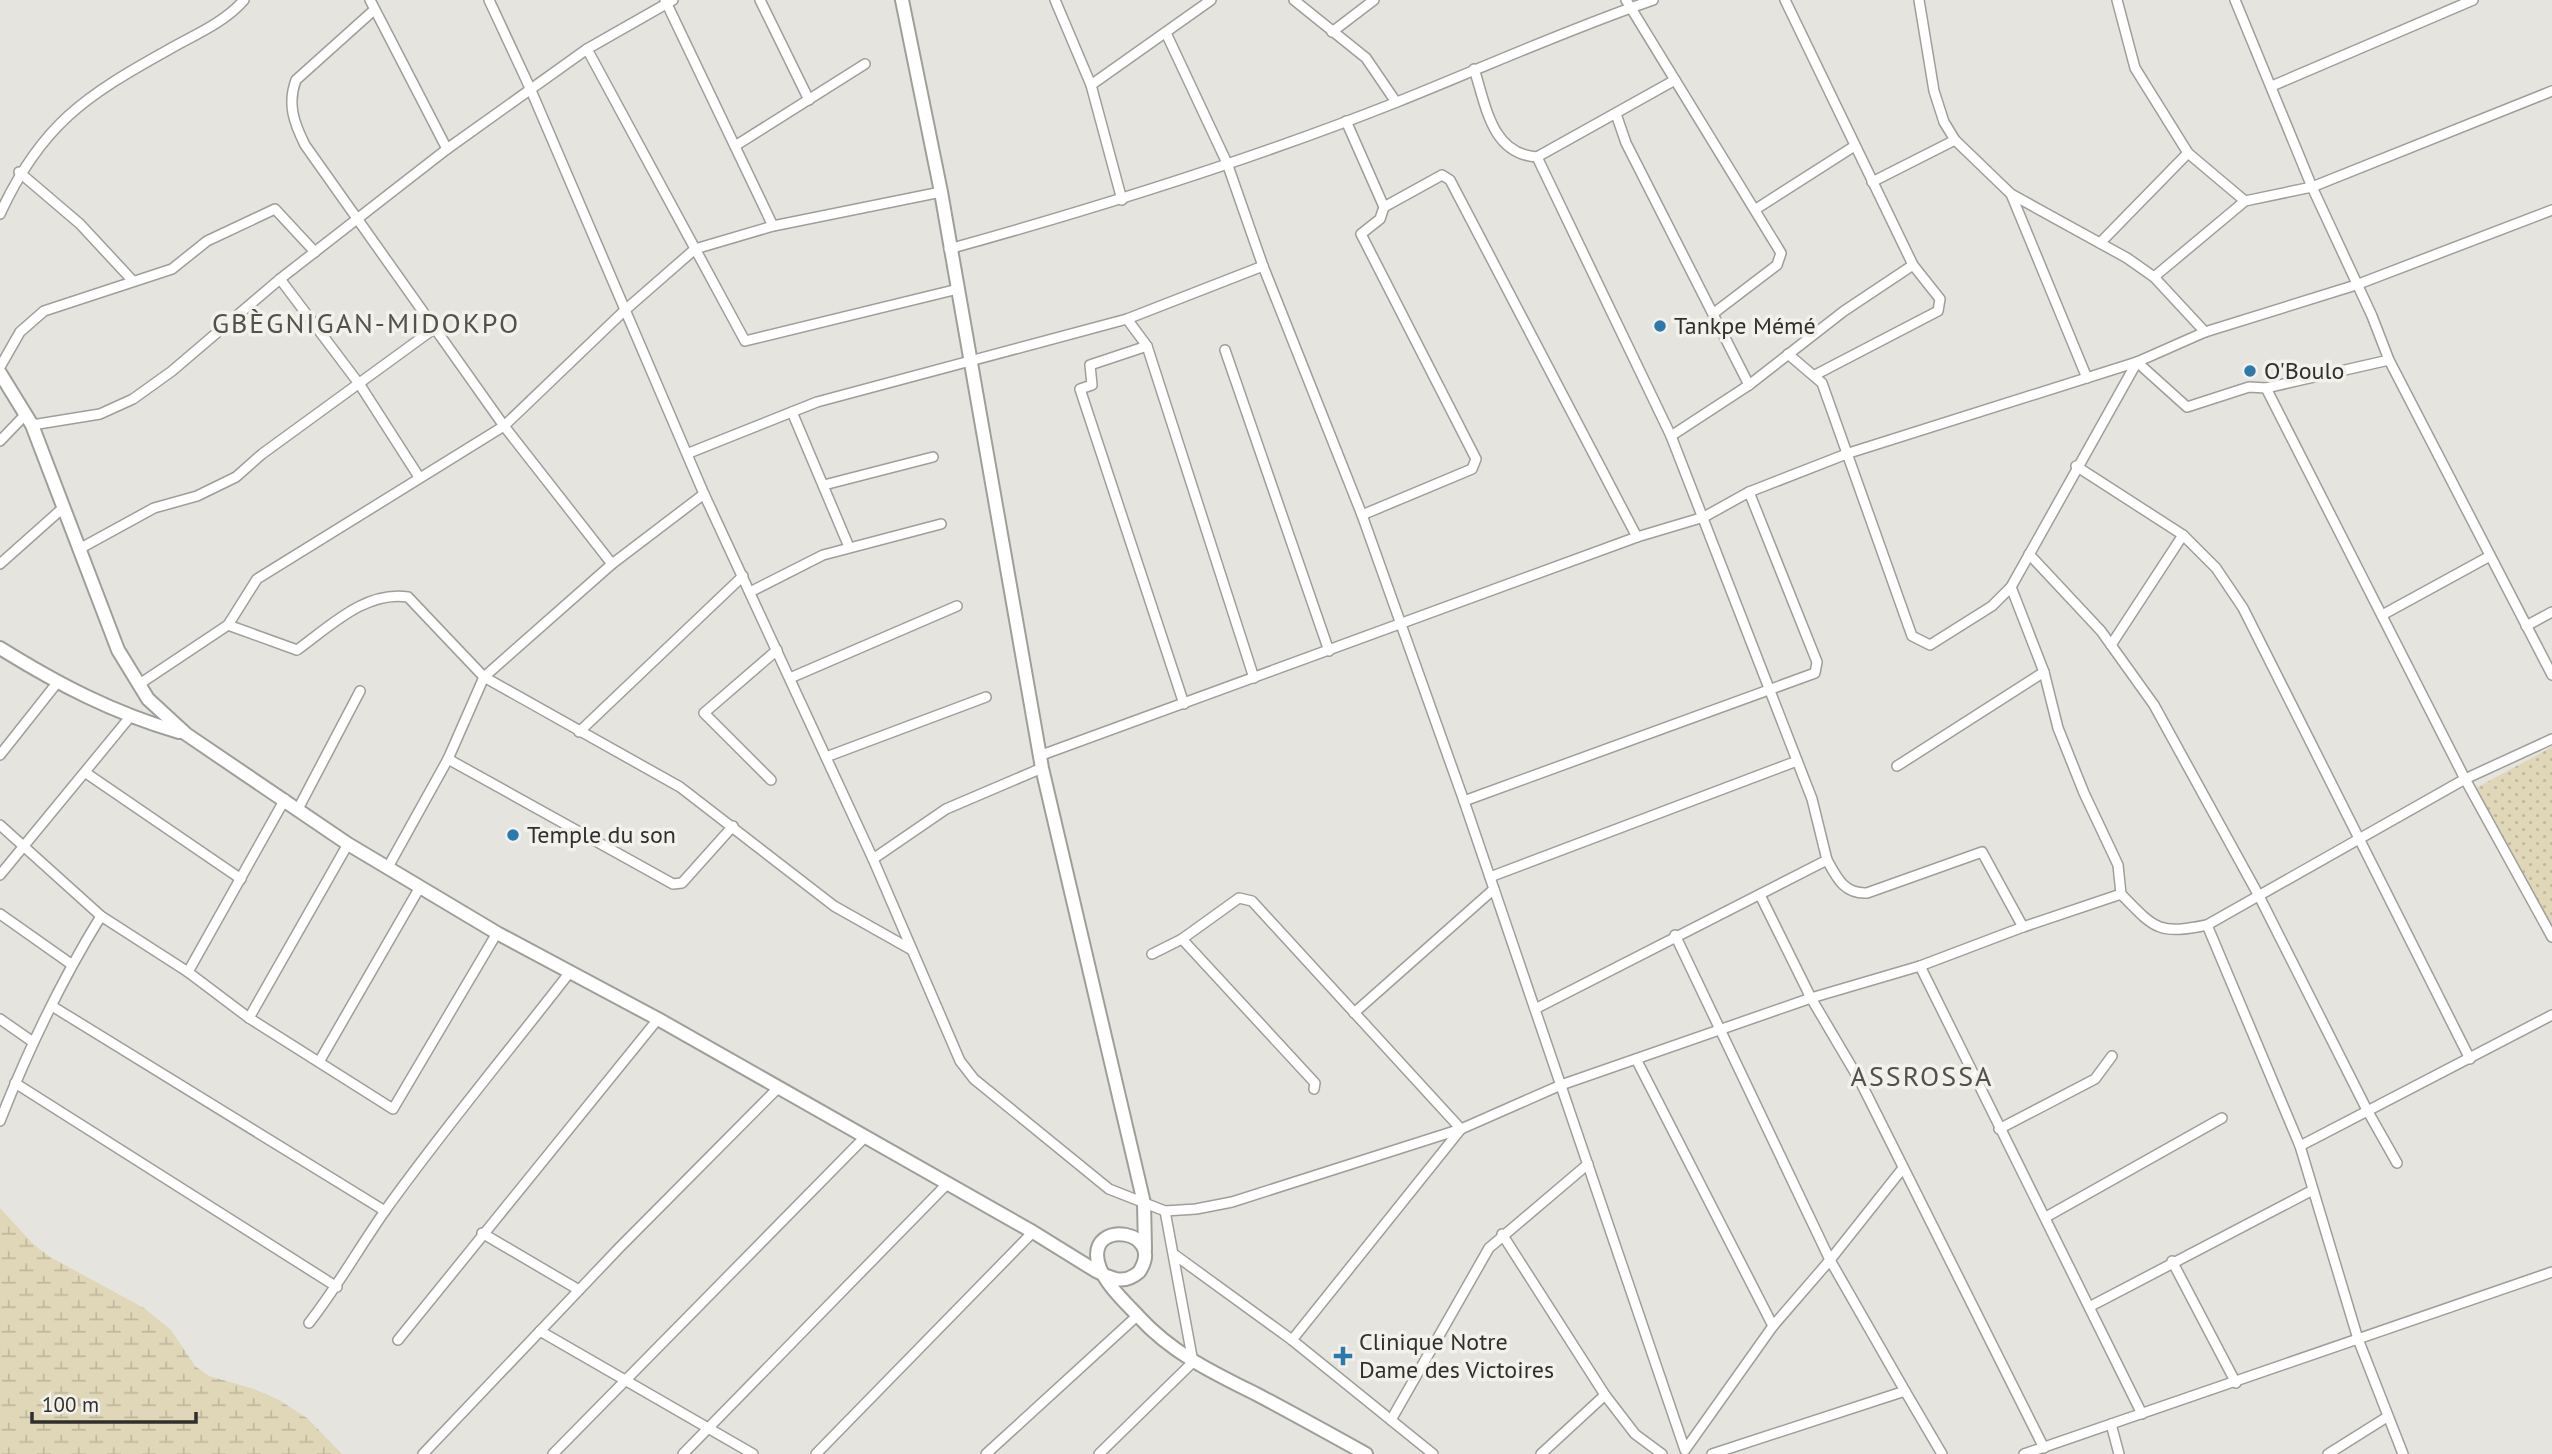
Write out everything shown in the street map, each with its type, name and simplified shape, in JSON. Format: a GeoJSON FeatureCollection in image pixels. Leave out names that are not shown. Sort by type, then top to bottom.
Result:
{"type":"FeatureCollection","features":[{"type":"Feature","properties":{"kind":"main road"},"geometry":{"type":"LineString","coordinates":[[0,373],[29,419],[81,548],[105,620],[138,685],[162,713],[186,734],[348,844],[497,933],[779,1087],[1105,1276],[1123,1280],[1134,1276],[1142,1267],[1144,1255],[1144,1203],[1041,762],[949,250],[941,192],[902,0]]}},
{"type":"Feature","properties":{"kind":"main road"},"geometry":{"type":"LineString","coordinates":[[0,648],[57,684],[130,718],[186,734]]}},
{"type":"Feature","properties":{"kind":"main road"},"geometry":{"type":"LineString","coordinates":[[1144,1255],[1140,1243],[1131,1235],[1119,1233],[1107,1237],[1097,1252],[1099,1265],[1105,1276],[1137,1316],[1165,1343],[1193,1362],[1366,1454]]}},
{"type":"Feature","properties":{"kind":"street"},"geometry":{"type":"LineString","coordinates":[[0,214],[19,172],[67,115],[95,92],[221,21],[244,0]]}},
{"type":"Feature","properties":{"kind":"street"},"geometry":{"type":"LineString","coordinates":[[370,0],[447,149]]}},
{"type":"Feature","properties":{"kind":"street"},"geometry":{"type":"LineString","coordinates":[[489,0],[530,88],[624,311],[689,453],[704,494],[873,859],[960,1061],[974,1079],[1109,1189],[1165,1211],[1233,1202],[1461,1129],[1561,1085],[1811,998],[1920,966],[2121,894]]}},
{"type":"Feature","properties":{"kind":"street"},"geometry":{"type":"LineString","coordinates":[[494,10],[500,0]]}},
{"type":"Feature","properties":{"kind":"street"},"geometry":{"type":"LineString","coordinates":[[760,0],[809,100]]}},
{"type":"Feature","properties":{"kind":"street"},"geometry":{"type":"LineString","coordinates":[[1055,0],[1091,85],[1122,200]]}},
{"type":"Feature","properties":{"kind":"street"},"geometry":{"type":"LineString","coordinates":[[1091,85],[1211,0]]}},
{"type":"Feature","properties":{"kind":"street"},"geometry":{"type":"LineString","coordinates":[[1294,0],[1366,58],[1396,102]]}},
{"type":"Feature","properties":{"kind":"street"},"geometry":{"type":"LineString","coordinates":[[1332,32],[1374,0]]}},
{"type":"Feature","properties":{"kind":"street"},"geometry":{"type":"LineString","coordinates":[[949,250],[1122,200],[1346,121],[1628,4],[1653,0]]}},
{"type":"Feature","properties":{"kind":"street"},"geometry":{"type":"LineString","coordinates":[[1785,0],[1853,147],[1913,265],[1941,299],[1938,311],[1815,375]]}},
{"type":"Feature","properties":{"kind":"street"},"geometry":{"type":"LineString","coordinates":[[1919,0],[1934,90],[1944,121],[1955,140],[2011,194],[2100,243],[2154,277],[2205,332]]}},
{"type":"Feature","properties":{"kind":"street"},"geometry":{"type":"LineString","coordinates":[[2116,0],[2135,68],[2188,152],[2245,201]]}},
{"type":"Feature","properties":{"kind":"street"},"geometry":{"type":"LineString","coordinates":[[2235,0],[2312,187],[2372,316],[2389,360],[2552,675]]}},
{"type":"Feature","properties":{"kind":"street"},"geometry":{"type":"LineString","coordinates":[[2272,86],[2473,0]]}},
{"type":"Feature","properties":{"kind":"street"},"geometry":{"type":"LineString","coordinates":[[0,441],[29,419],[100,414],[133,399],[172,370],[280,279],[447,149],[587,49],[668,1],[773,226]]}},
{"type":"Feature","properties":{"kind":"street"},"geometry":{"type":"LineString","coordinates":[[1628,4],[1779,246],[1781,258],[1777,265],[1714,313]]}},
{"type":"Feature","properties":{"kind":"street"},"geometry":{"type":"LineString","coordinates":[[374,10],[305,69],[296,80],[290,94],[296,127],[305,145],[359,217],[505,426],[612,564]]}},
{"type":"Feature","properties":{"kind":"street"},"geometry":{"type":"LineString","coordinates":[[1166,33],[1227,163],[1263,266],[1362,515],[1490,877],[1684,1453]]}},
{"type":"Feature","properties":{"kind":"street"},"geometry":{"type":"LineString","coordinates":[[587,49],[745,341],[958,289]]}},
{"type":"Feature","properties":{"kind":"street"},"geometry":{"type":"LineString","coordinates":[[735,146],[865,64]]}},
{"type":"Feature","properties":{"kind":"street"},"geometry":{"type":"LineString","coordinates":[[1474,69],[1496,135],[1511,150],[1524,156],[1537,157],[1675,80]]}},
{"type":"Feature","properties":{"kind":"street"},"geometry":{"type":"LineString","coordinates":[[2154,277],[2245,201],[2312,187],[2552,91]]}},
{"type":"Feature","properties":{"kind":"street"},"geometry":{"type":"LineString","coordinates":[[1616,114],[1631,152],[1749,386]]}},
{"type":"Feature","properties":{"kind":"street"},"geometry":{"type":"LineString","coordinates":[[1346,121],[1384,207],[1380,219],[1361,234],[1476,464],[1472,469],[1362,515]]}},
{"type":"Feature","properties":{"kind":"street"},"geometry":{"type":"LineString","coordinates":[[1872,182],[1955,140]]}},
{"type":"Feature","properties":{"kind":"street"},"geometry":{"type":"LineString","coordinates":[[1756,209],[1853,147]]}},
{"type":"Feature","properties":{"kind":"street"},"geometry":{"type":"LineString","coordinates":[[2100,243],[2188,152]]}},
{"type":"Feature","properties":{"kind":"street"},"geometry":{"type":"LineString","coordinates":[[1537,157],[1671,436],[1812,799],[1827,860],[1839,881],[1850,891],[1867,893],[1982,852],[2023,927]]}},
{"type":"Feature","properties":{"kind":"street"},"geometry":{"type":"LineString","coordinates":[[19,172],[79,223],[132,280]]}},
{"type":"Feature","properties":{"kind":"street"},"geometry":{"type":"LineString","coordinates":[[1384,207],[1442,175],[1450,180],[1637,537]]}},
{"type":"Feature","properties":{"kind":"street"},"geometry":{"type":"LineString","coordinates":[[138,685],[228,625],[257,579],[505,426],[624,311],[695,249],[773,226],[941,192]]}},
{"type":"Feature","properties":{"kind":"street"},"geometry":{"type":"LineString","coordinates":[[2011,194],[2087,378]]}},
{"type":"Feature","properties":{"kind":"street"},"geometry":{"type":"LineString","coordinates":[[0,368],[20,332],[44,311],[172,269],[207,241],[275,209],[316,252]]}},
{"type":"Feature","properties":{"kind":"street"},"geometry":{"type":"LineString","coordinates":[[873,859],[946,809],[1041,762],[1184,704],[1637,537],[1704,517],[1749,492],[1849,453],[2137,362],[2205,332],[2356,285],[2552,209]]}},
{"type":"Feature","properties":{"kind":"street"},"geometry":{"type":"LineString","coordinates":[[1671,436],[1749,386],[1913,265]]}},
{"type":"Feature","properties":{"kind":"street"},"geometry":{"type":"LineString","coordinates":[[689,453],[817,402],[969,364],[1127,319],[1263,266]]}},
{"type":"Feature","properties":{"kind":"street"},"geometry":{"type":"LineString","coordinates":[[280,279],[360,385],[419,477]]}},
{"type":"Feature","properties":{"kind":"street"},"geometry":{"type":"LineString","coordinates":[[1127,319],[1147,346],[1254,678]]}},
{"type":"Feature","properties":{"kind":"street"},"geometry":{"type":"LineString","coordinates":[[81,548],[154,508],[197,496],[236,477],[262,454],[435,328]]}},
{"type":"Feature","properties":{"kind":"street"},"geometry":{"type":"LineString","coordinates":[[1147,346],[1090,365],[1092,385],[1080,389],[1184,704]]}},
{"type":"Feature","properties":{"kind":"street"},"geometry":{"type":"LineString","coordinates":[[1224,350],[1329,651]]}},
{"type":"Feature","properties":{"kind":"street"},"geometry":{"type":"LineString","coordinates":[[1788,355],[1822,383],[1912,636],[1919,642],[1930,645],[1992,606],[2011,587],[2076,466],[2117,401],[2137,362]]}},
{"type":"Feature","properties":{"kind":"street"},"geometry":{"type":"LineString","coordinates":[[2137,362],[2187,407],[2249,387],[2266,388],[2389,360]]}},
{"type":"Feature","properties":{"kind":"street"},"geometry":{"type":"LineString","coordinates":[[2266,388],[2384,614],[2465,779],[2552,937]]}},
{"type":"Feature","properties":{"kind":"street"},"geometry":{"type":"LineString","coordinates":[[792,412],[849,547]]}},
{"type":"Feature","properties":{"kind":"street"},"geometry":{"type":"LineString","coordinates":[[824,485],[933,457]]}},
{"type":"Feature","properties":{"kind":"street"},"geometry":{"type":"LineString","coordinates":[[2076,466],[2183,535],[2216,568],[2243,608],[2470,1059]]}},
{"type":"Feature","properties":{"kind":"street"},"geometry":{"type":"LineString","coordinates":[[1464,802],[1815,673],[1816,662],[1749,492]]}},
{"type":"Feature","properties":{"kind":"street"},"geometry":{"type":"LineString","coordinates":[[388,867],[448,760],[484,677],[612,564],[704,494]]}},
{"type":"Feature","properties":{"kind":"street"},"geometry":{"type":"LineString","coordinates":[[0,564],[64,507]]}},
{"type":"Feature","properties":{"kind":"street"},"geometry":{"type":"LineString","coordinates":[[750,592],[812,560],[849,547],[941,524]]}},
{"type":"Feature","properties":{"kind":"street"},"geometry":{"type":"LineString","coordinates":[[2111,645],[2183,535]]}},
{"type":"Feature","properties":{"kind":"street"},"geometry":{"type":"LineString","coordinates":[[2029,554],[2111,645],[2154,705],[2259,896],[2367,1110],[2397,1163]]}},
{"type":"Feature","properties":{"kind":"street"},"geometry":{"type":"LineString","coordinates":[[2384,614],[2490,556]]}},
{"type":"Feature","properties":{"kind":"street"},"geometry":{"type":"LineString","coordinates":[[579,732],[743,576]]}},
{"type":"Feature","properties":{"kind":"street"},"geometry":{"type":"LineString","coordinates":[[2011,587],[2044,672],[2058,729],[2118,865],[2121,894],[2148,920],[2171,932],[2207,925],[2465,779],[2552,738]]}},
{"type":"Feature","properties":{"kind":"street"},"geometry":{"type":"LineString","coordinates":[[228,625],[297,650],[354,609],[390,594],[408,597],[484,677],[680,788],[834,906],[912,950]]}},
{"type":"Feature","properties":{"kind":"street"},"geometry":{"type":"LineString","coordinates":[[790,678],[957,606]]}},
{"type":"Feature","properties":{"kind":"street"},"geometry":{"type":"LineString","coordinates":[[2526,626],[2552,612]]}},
{"type":"Feature","properties":{"kind":"street"},"geometry":{"type":"LineString","coordinates":[[771,780],[704,713],[777,650]]}},
{"type":"Feature","properties":{"kind":"street"},"geometry":{"type":"LineString","coordinates":[[1897,766],[2044,672]]}},
{"type":"Feature","properties":{"kind":"street"},"geometry":{"type":"LineString","coordinates":[[0,755],[57,684]]}},
{"type":"Feature","properties":{"kind":"street"},"geometry":{"type":"LineString","coordinates":[[298,809],[360,691]]}},
{"type":"Feature","properties":{"kind":"street"},"geometry":{"type":"LineString","coordinates":[[826,757],[986,697]]}},
{"type":"Feature","properties":{"kind":"street"},"geometry":{"type":"LineString","coordinates":[[0,875],[130,718]]}},
{"type":"Feature","properties":{"kind":"street"},"geometry":{"type":"LineString","coordinates":[[448,760],[673,884],[682,883],[733,826]]}},
{"type":"Feature","properties":{"kind":"street"},"geometry":{"type":"LineString","coordinates":[[1490,877],[1797,761]]}},
{"type":"Feature","properties":{"kind":"street"},"geometry":{"type":"LineString","coordinates":[[86,773],[240,879]]}},
{"type":"Feature","properties":{"kind":"street"},"geometry":{"type":"LineString","coordinates":[[188,972],[285,799]]}},
{"type":"Feature","properties":{"kind":"street"},"geometry":{"type":"LineString","coordinates":[[0,825],[102,916],[188,972],[249,1018],[393,1109],[497,933]]}},
{"type":"Feature","properties":{"kind":"street"},"geometry":{"type":"LineString","coordinates":[[249,1018],[348,844]]}},
{"type":"Feature","properties":{"kind":"street"},"geometry":{"type":"LineString","coordinates":[[1535,1009],[1675,935],[1827,860]]}},
{"type":"Feature","properties":{"kind":"street"},"geometry":{"type":"LineString","coordinates":[[319,1062],[420,887]]}},
{"type":"Feature","properties":{"kind":"street"},"geometry":{"type":"LineString","coordinates":[[1354,1013],[1494,890]]}},
{"type":"Feature","properties":{"kind":"street"},"geometry":{"type":"LineString","coordinates":[[1760,895],[1811,998],[1860,1081],[2044,1448]]}},
{"type":"Feature","properties":{"kind":"street"},"geometry":{"type":"LineString","coordinates":[[1152,954],[1182,939],[1239,898],[1252,901],[1461,1129]]}},
{"type":"Feature","properties":{"kind":"street"},"geometry":{"type":"LineString","coordinates":[[0,914],[71,964]]}},
{"type":"Feature","properties":{"kind":"street"},"geometry":{"type":"LineString","coordinates":[[0,1121],[33,1042],[71,964],[102,916]]}},
{"type":"Feature","properties":{"kind":"street"},"geometry":{"type":"LineString","coordinates":[[2207,925],[2300,1146],[2311,1191],[2358,1339],[2403,1454]]}},
{"type":"Feature","properties":{"kind":"street"},"geometry":{"type":"LineString","coordinates":[[1675,935],[1830,1260],[1942,1454]]}},
{"type":"Feature","properties":{"kind":"street"},"geometry":{"type":"LineString","coordinates":[[1182,939],[1315,1083],[1314,1089]]}},
{"type":"Feature","properties":{"kind":"street"},"geometry":{"type":"LineString","coordinates":[[1920,966],[1999,1129],[2091,1306],[2142,1414]]}},
{"type":"Feature","properties":{"kind":"street"},"geometry":{"type":"LineString","coordinates":[[309,1323],[337,1287],[385,1211],[464,1103],[570,972]]}},
{"type":"Feature","properties":{"kind":"street"},"geometry":{"type":"LineString","coordinates":[[52,1006],[385,1211]]}},
{"type":"Feature","properties":{"kind":"street"},"geometry":{"type":"LineString","coordinates":[[2300,1146],[2552,1015]]}},
{"type":"Feature","properties":{"kind":"street"},"geometry":{"type":"LineString","coordinates":[[0,1019],[33,1042]]}},
{"type":"Feature","properties":{"kind":"street"},"geometry":{"type":"LineString","coordinates":[[398,1340],[658,1019]]}},
{"type":"Feature","properties":{"kind":"street"},"geometry":{"type":"LineString","coordinates":[[1999,1129],[2095,1079],[2112,1056]]}},
{"type":"Feature","properties":{"kind":"street"},"geometry":{"type":"LineString","coordinates":[[1636,1059],[1773,1326]]}},
{"type":"Feature","properties":{"kind":"street"},"geometry":{"type":"LineString","coordinates":[[15,1083],[337,1287]]}},
{"type":"Feature","properties":{"kind":"street"},"geometry":{"type":"LineString","coordinates":[[423,1454],[579,1290],[779,1087]]}},
{"type":"Feature","properties":{"kind":"street"},"geometry":{"type":"LineString","coordinates":[[2046,1217],[2222,1118]]}},
{"type":"Feature","properties":{"kind":"street"},"geometry":{"type":"LineString","coordinates":[[1292,1339],[1461,1129]]}},
{"type":"Feature","properties":{"kind":"street"},"geometry":{"type":"LineString","coordinates":[[553,1454],[865,1137]]}},
{"type":"Feature","properties":{"kind":"street"},"geometry":{"type":"LineString","coordinates":[[1391,1420],[1478,1262],[1502,1234],[1588,1164]]}},
{"type":"Feature","properties":{"kind":"street"},"geometry":{"type":"LineString","coordinates":[[1684,1453],[1773,1326],[1903,1168]]}},
{"type":"Feature","properties":{"kind":"street"},"geometry":{"type":"LineString","coordinates":[[683,1454],[948,1183]]}},
{"type":"Feature","properties":{"kind":"street"},"geometry":{"type":"LineString","coordinates":[[2091,1306],[2172,1261],[2311,1191]]}},
{"type":"Feature","properties":{"kind":"street"},"geometry":{"type":"LineString","coordinates":[[1099,1454],[1193,1362],[1165,1211]]}},
{"type":"Feature","properties":{"kind":"street"},"geometry":{"type":"LineString","coordinates":[[816,1454],[1033,1232]]}},
{"type":"Feature","properties":{"kind":"street"},"geometry":{"type":"LineString","coordinates":[[482,1233],[579,1290]]}},
{"type":"Feature","properties":{"kind":"street"},"geometry":{"type":"LineString","coordinates":[[1502,1234],[1605,1395],[1635,1434],[1662,1454]]}},
{"type":"Feature","properties":{"kind":"street"},"geometry":{"type":"LineString","coordinates":[[1175,1255],[1292,1339],[1433,1454]]}},
{"type":"Feature","properties":{"kind":"street"},"geometry":{"type":"LineString","coordinates":[[2172,1261],[2236,1383]]}},
{"type":"Feature","properties":{"kind":"street"},"geometry":{"type":"LineString","coordinates":[[2024,1454],[2552,1272]]}},
{"type":"Feature","properties":{"kind":"street"},"geometry":{"type":"LineString","coordinates":[[986,1454],[1137,1316]]}},
{"type":"Feature","properties":{"kind":"street"},"geometry":{"type":"LineString","coordinates":[[540,1331],[753,1454]]}},
{"type":"Feature","properties":{"kind":"street"},"geometry":{"type":"LineString","coordinates":[[1712,1454],[1905,1391]]}},
{"type":"Feature","properties":{"kind":"street"},"geometry":{"type":"LineString","coordinates":[[1541,1454],[1605,1395]]}},
{"type":"Feature","properties":{"kind":"street"},"geometry":{"type":"LineString","coordinates":[[2328,1454],[2387,1418]]}},
{"type":"Feature","properties":{"kind":"street"},"geometry":{"type":"LineString","coordinates":[[2111,1424],[2119,1454]]}},
{"type":"Feature","properties":{"kind":"green space"},"geometry":{"type":"Polygon","coordinates":[[[2552,747],[2552,930],[2474,789],[2552,747]]]}},
{"type":"Feature","properties":{"kind":"green space"},"geometry":{"type":"Polygon","coordinates":[[[0,1208],[33,1244],[50,1257],[144,1308],[171,1330],[195,1366],[209,1376],[254,1389],[279,1400],[307,1418],[342,1454],[0,1454],[0,1208]]]}},
{"type":"Feature","properties":{"kind":"place","name":"Tankpe Mémé"},"geometry":{"type":"Point","coordinates":[1660,326]}},
{"type":"Feature","properties":{"kind":"place","name":"O'Boulo"},"geometry":{"type":"Point","coordinates":[2250,371]}},
{"type":"Feature","properties":{"kind":"place","name":"Temple du son"},"geometry":{"type":"Point","coordinates":[513,835]}},
{"type":"Feature","properties":{"kind":"place","name":"Clinique Notre Dame des Victoires"},"geometry":{"type":"Point","coordinates":[1343,1356]}},
{"type":"Feature","properties":{"kind":"district","name":"GBÈGNIGAN-MIDOKPO"},"geometry":{"type":"Point","coordinates":[366,323]}},
{"type":"Feature","properties":{"kind":"district","name":"ASSROSSA"},"geometry":{"type":"Point","coordinates":[1922,1076]}}]}
